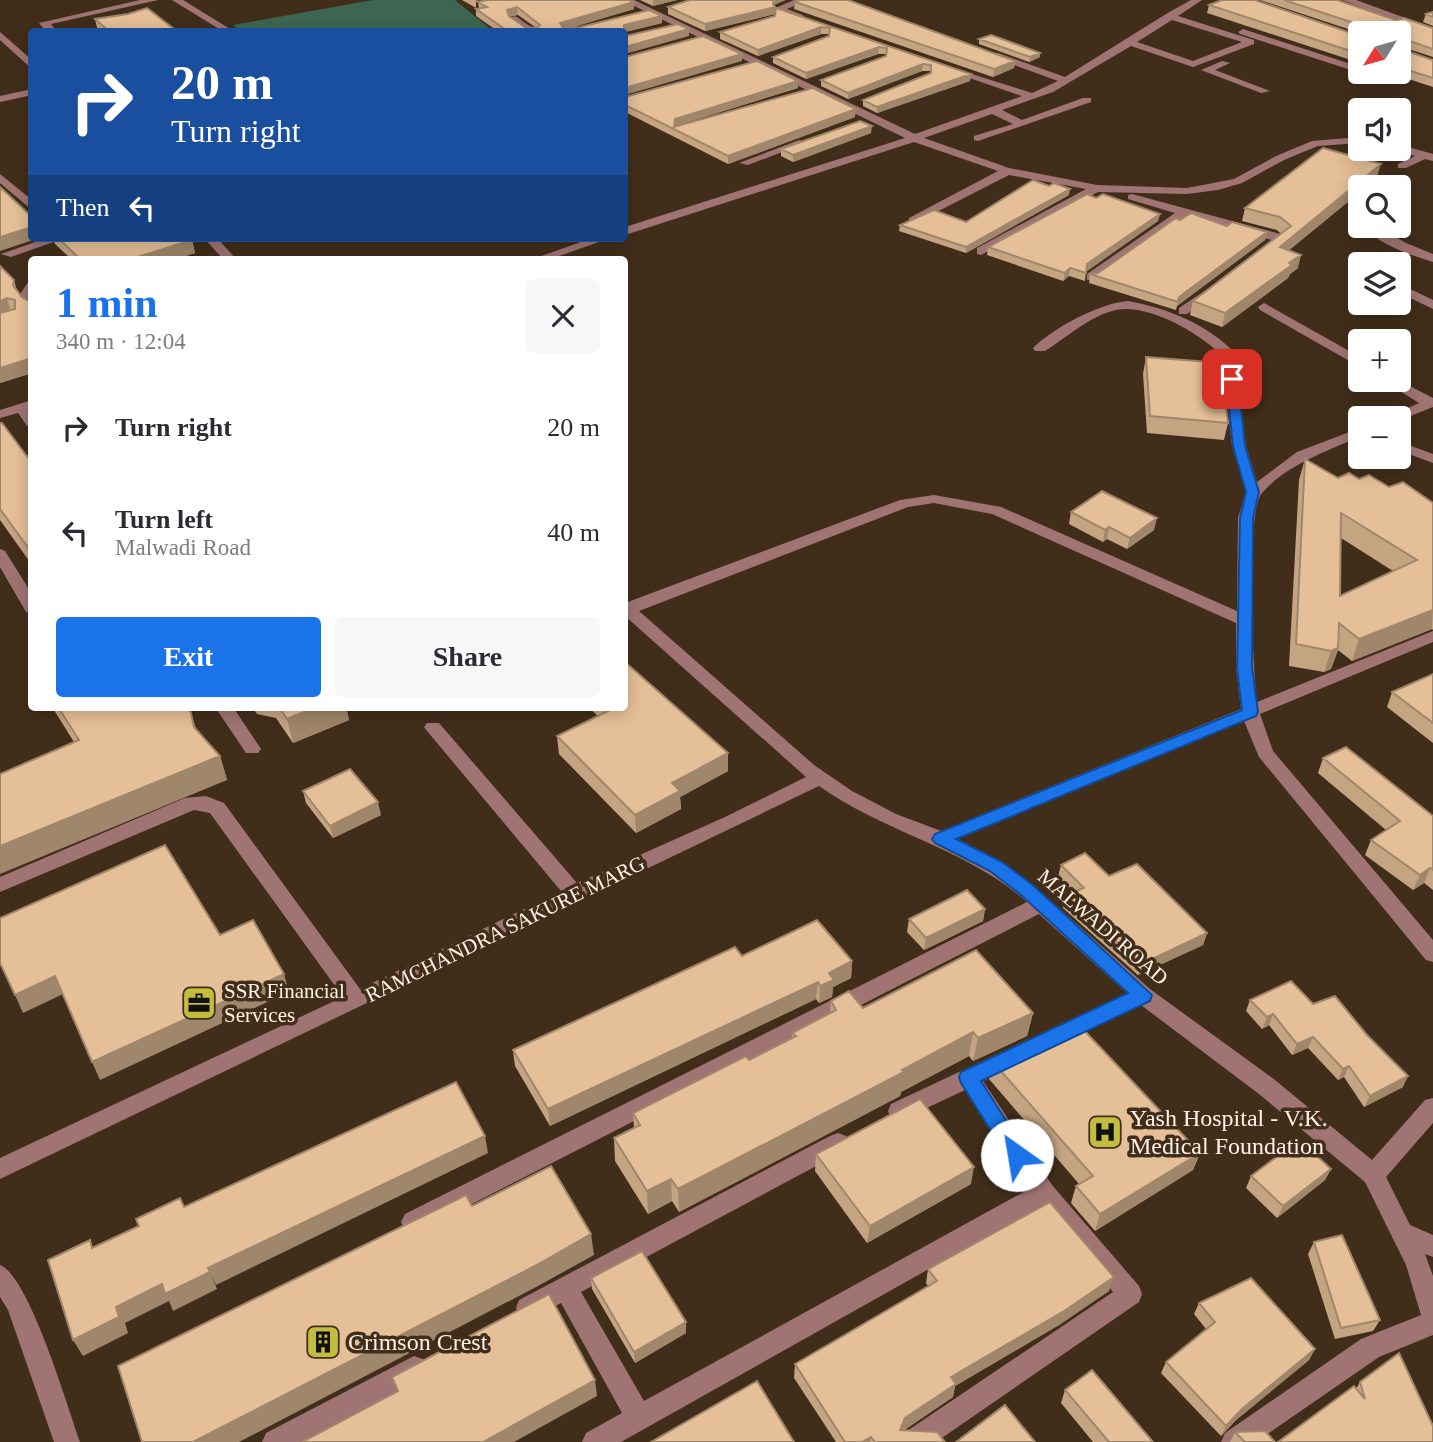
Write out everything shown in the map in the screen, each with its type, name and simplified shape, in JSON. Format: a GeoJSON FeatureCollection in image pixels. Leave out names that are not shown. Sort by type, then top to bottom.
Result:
{"type":"FeatureCollection","features":[{"type":"Feature","properties":{"kind":"street"},"geometry":{"type":"LineString","coordinates":[[48,28],[44,23],[153,0]]}},
{"type":"Feature","properties":{"kind":"street"},"geometry":{"type":"LineString","coordinates":[[177,0],[224,28]]}},
{"type":"Feature","properties":{"kind":"street"},"geometry":{"type":"LineString","coordinates":[[627,0],[656,11],[705,38],[763,61],[810,88],[914,138],[1007,171],[1097,188],[1279,239],[1256,258]]}},
{"type":"Feature","properties":{"kind":"street"},"geometry":{"type":"LineString","coordinates":[[803,0],[778,9],[811,21]]}},
{"type":"Feature","properties":{"kind":"street"},"geometry":{"type":"LineString","coordinates":[[628,230],[1020,101],[1067,81],[1197,0]]}},
{"type":"Feature","properties":{"kind":"street"},"geometry":{"type":"LineString","coordinates":[[1347,0],[1433,31]]}},
{"type":"Feature","properties":{"kind":"street"},"geometry":{"type":"LineString","coordinates":[[111,9],[120,16]]}},
{"type":"Feature","properties":{"kind":"street"},"geometry":{"type":"LineString","coordinates":[[638,14],[656,11]]}},
{"type":"Feature","properties":{"kind":"street"},"geometry":{"type":"LineString","coordinates":[[1128,42],[1193,64],[1251,42],[1173,13]]}},
{"type":"Feature","properties":{"kind":"street"},"geometry":{"type":"LineString","coordinates":[[1173,13],[1348,65]]}},
{"type":"Feature","properties":{"kind":"street"},"geometry":{"type":"LineString","coordinates":[[514,19],[528,28]]}},
{"type":"Feature","properties":{"kind":"street"},"geometry":{"type":"LineString","coordinates":[[665,28],[678,25]]}},
{"type":"Feature","properties":{"kind":"street"},"geometry":{"type":"LineString","coordinates":[[692,41],[718,34]]}},
{"type":"Feature","properties":{"kind":"street"},"geometry":{"type":"LineString","coordinates":[[2,40],[28,63]]}},
{"type":"Feature","properties":{"kind":"street"},"geometry":{"type":"LineString","coordinates":[[1265,91],[1206,71],[1276,42]]}},
{"type":"Feature","properties":{"kind":"street"},"geometry":{"type":"LineString","coordinates":[[979,50],[1067,81]]}},
{"type":"Feature","properties":{"kind":"street"},"geometry":{"type":"LineString","coordinates":[[744,66],[763,61]]}},
{"type":"Feature","properties":{"kind":"street"},"geometry":{"type":"LineString","coordinates":[[939,65],[1032,96]]}},
{"type":"Feature","properties":{"kind":"street"},"geometry":{"type":"LineString","coordinates":[[0,99],[28,93]]}},
{"type":"Feature","properties":{"kind":"street"},"geometry":{"type":"LineString","coordinates":[[978,138],[1087,100]]}},
{"type":"Feature","properties":{"kind":"street"},"geometry":{"type":"LineString","coordinates":[[848,106],[861,101]]}},
{"type":"Feature","properties":{"kind":"street"},"geometry":{"type":"LineString","coordinates":[[1020,101],[1051,113]]}},
{"type":"Feature","properties":{"kind":"street"},"geometry":{"type":"LineString","coordinates":[[993,110],[1022,124]]}},
{"type":"Feature","properties":{"kind":"street"},"geometry":{"type":"LineString","coordinates":[[859,122],[872,117]]}},
{"type":"Feature","properties":{"kind":"street"},"geometry":{"type":"LineString","coordinates":[[744,163],[820,136]]}},
{"type":"Feature","properties":{"kind":"street"},"geometry":{"type":"LineString","coordinates":[[981,251],[1097,188],[1153,191],[1218,187],[1238,181],[1302,148],[1335,140],[1348,140]]}},
{"type":"Feature","properties":{"kind":"street"},"geometry":{"type":"LineString","coordinates":[[1411,151],[1429,157]]}},
{"type":"Feature","properties":{"kind":"street"},"geometry":{"type":"LineString","coordinates":[[1402,166],[1429,157]]}},
{"type":"Feature","properties":{"kind":"street"},"geometry":{"type":"LineString","coordinates":[[913,220],[1007,171]]}},
{"type":"Feature","properties":{"kind":"street"},"geometry":{"type":"LineString","coordinates":[[0,177],[28,203]]}},
{"type":"Feature","properties":{"kind":"street"},"geometry":{"type":"LineString","coordinates":[[1091,277],[1185,211]]}},
{"type":"Feature","properties":{"kind":"street"},"geometry":{"type":"LineString","coordinates":[[1388,238],[1433,258]]}},
{"type":"Feature","properties":{"kind":"street"},"geometry":{"type":"LineString","coordinates":[[7,254],[46,242]]}},
{"type":"Feature","properties":{"kind":"street"},"geometry":{"type":"LineString","coordinates":[[214,242],[227,256]]}},
{"type":"Feature","properties":{"kind":"street"},"geometry":{"type":"LineString","coordinates":[[548,256],[592,242]]}},
{"type":"Feature","properties":{"kind":"street"},"geometry":{"type":"LineString","coordinates":[[1182,312],[1225,281]]}},
{"type":"Feature","properties":{"kind":"street"},"geometry":{"type":"LineString","coordinates":[[1411,294],[1433,306]]}},
{"type":"Feature","properties":{"kind":"street"},"geometry":{"type":"LineString","coordinates":[[1040,348],[1112,307],[1127,305],[1179,321],[1208,335],[1223,346],[1230,356],[1239,446],[1252,492],[1247,518],[1244,667],[1250,712],[1265,753],[1433,954]]}},
{"type":"Feature","properties":{"kind":"street"},"geometry":{"type":"LineString","coordinates":[[1264,307],[1348,356]]}},
{"type":"Feature","properties":{"kind":"street"},"geometry":{"type":"LineString","coordinates":[[1411,392],[1431,402]]}},
{"type":"Feature","properties":{"kind":"street"},"geometry":{"type":"LineString","coordinates":[[1411,410],[1431,402]]}},
{"type":"Feature","properties":{"kind":"street"},"geometry":{"type":"LineString","coordinates":[[0,414],[26,406]]}},
{"type":"Feature","properties":{"kind":"street"},"geometry":{"type":"LineString","coordinates":[[1252,492],[1303,455],[1348,437]]}},
{"type":"Feature","properties":{"kind":"street"},"geometry":{"type":"LineString","coordinates":[[1411,450],[1433,459]]}},
{"type":"Feature","properties":{"kind":"street"},"geometry":{"type":"LineString","coordinates":[[628,608],[905,503],[934,499],[996,510],[1245,621]]}},
{"type":"Feature","properties":{"kind":"street"},"geometry":{"type":"LineString","coordinates":[[0,554],[28,601]]}},
{"type":"Feature","properties":{"kind":"street","name":"MALWADI ROAD"},"geometry":{"type":"LineString","coordinates":[[628,611],[820,778],[846,796],[889,819],[941,839],[996,867],[1143,995],[1267,1087],[1373,1175]]}},
{"type":"Feature","properties":{"kind":"street"},"geometry":{"type":"LineString","coordinates":[[941,839],[1433,636]]}},
{"type":"Feature","properties":{"kind":"street"},"geometry":{"type":"LineString","coordinates":[[227,711],[252,749]]}},
{"type":"Feature","properties":{"kind":"street"},"geometry":{"type":"LineString","coordinates":[[433,727],[574,893]]}},
{"type":"Feature","properties":{"kind":"street","name":"RAMCHANDRA SAKURE MARG"},"geometry":{"type":"LineString","coordinates":[[0,1169],[820,778]]}},
{"type":"Feature","properties":{"kind":"street"},"geometry":{"type":"LineString","coordinates":[[0,885],[192,803],[206,803],[217,808],[357,1000]]}},
{"type":"Feature","properties":{"kind":"street"},"geometry":{"type":"LineString","coordinates":[[389,1234],[1041,904]]}},
{"type":"Feature","properties":{"kind":"street"},"geometry":{"type":"LineString","coordinates":[[884,1119],[1143,995]]}},
{"type":"Feature","properties":{"kind":"street"},"geometry":{"type":"LineString","coordinates":[[913,1442],[1130,1294],[1044,1192],[968,1077]]}},
{"type":"Feature","properties":{"kind":"street"},"geometry":{"type":"LineString","coordinates":[[1433,1107],[1373,1175],[1417,1263],[1433,1315]]}},
{"type":"Feature","properties":{"kind":"street"},"geometry":{"type":"LineString","coordinates":[[505,1320],[860,1132]]}},
{"type":"Feature","properties":{"kind":"street"},"geometry":{"type":"LineString","coordinates":[[596,1442],[1044,1192]]}},
{"type":"Feature","properties":{"kind":"street"},"geometry":{"type":"LineString","coordinates":[[1403,1233],[1433,1246]]}},
{"type":"Feature","properties":{"kind":"street"},"geometry":{"type":"LineString","coordinates":[[0,1276],[18,1304],[67,1442]]}},
{"type":"Feature","properties":{"kind":"street"},"geometry":{"type":"LineString","coordinates":[[565,1288],[639,1418]]}},
{"type":"Feature","properties":{"kind":"street"},"geometry":{"type":"LineString","coordinates":[[1234,1442],[1370,1348],[1397,1335],[1433,1323]]}},
{"type":"Feature","properties":{"kind":"street"},"geometry":{"type":"LineString","coordinates":[[275,1442],[432,1359]]}},
{"type":"Feature","properties":{"kind":"green space"},"geometry":{"type":"Polygon","coordinates":[[[373,0],[455,0],[489,28],[236,28],[233,25],[373,0]]]}},
{"type":"Feature","properties":{"kind":"building"},"geometry":{"type":"Polygon","coordinates":[[[690,0],[774,0],[775,7],[705,24],[668,7],[690,0]]]}},
{"type":"Feature","properties":{"kind":"building"},"geometry":{"type":"Polygon","coordinates":[[[848,0],[1015,61],[994,69],[795,2],[848,0]]]}},
{"type":"Feature","properties":{"kind":"building"},"geometry":{"type":"Polygon","coordinates":[[[1222,0],[1255,0],[1348,32],[1348,50],[1209,5],[1222,0]]]}},
{"type":"Feature","properties":{"kind":"building"},"geometry":{"type":"Polygon","coordinates":[[[1284,0],[1337,0],[1396,20],[1404,18],[1433,28],[1433,49],[1411,41],[1411,21],[1348,21],[1284,0]]]}},
{"type":"Feature","properties":{"kind":"building"},"geometry":{"type":"Polygon","coordinates":[[[478,2],[634,2],[560,23],[563,28],[537,28],[503,28],[476,9],[487,7],[478,2]],[[517,7],[507,10],[509,16],[525,27],[537,28],[540,25],[517,7]]]}},
{"type":"Feature","properties":{"kind":"building"},"geometry":{"type":"Polygon","coordinates":[[[147,8],[173,28],[105,28],[95,19],[147,8]]]}},
{"type":"Feature","properties":{"kind":"building"},"geometry":{"type":"Polygon","coordinates":[[[776,8],[971,74],[877,107],[863,100],[931,73],[931,65],[923,64],[848,93],[821,80],[886,56],[887,48],[879,47],[806,73],[773,57],[829,36],[830,28],[821,27],[758,50],[720,32],[775,16],[776,8]]]}},
{"type":"Feature","properties":{"kind":"building"},"geometry":{"type":"Polygon","coordinates":[[[649,10],[662,16],[624,25],[624,28],[563,28],[580,27],[649,10]]]}},
{"type":"Feature","properties":{"kind":"building"},"geometry":{"type":"Polygon","coordinates":[[[678,24],[689,29],[628,46],[628,35],[678,24]]]}},
{"type":"Feature","properties":{"kind":"building"},"geometry":{"type":"Polygon","coordinates":[[[991,35],[1040,53],[1030,57],[979,39],[991,35]]]}},
{"type":"Feature","properties":{"kind":"building"},"geometry":{"type":"Polygon","coordinates":[[[703,36],[742,54],[628,87],[628,56],[703,36]]]}},
{"type":"Feature","properties":{"kind":"building"},"geometry":{"type":"Polygon","coordinates":[[[1411,52],[1433,60],[1433,78],[1411,71],[1411,52]]]}},
{"type":"Feature","properties":{"kind":"building"},"geometry":{"type":"Polygon","coordinates":[[[757,61],[798,81],[675,119],[674,127],[813,88],[856,109],[728,156],[628,106],[628,96],[757,61]]]}},
{"type":"Feature","properties":{"kind":"building"},"geometry":{"type":"Polygon","coordinates":[[[860,121],[872,126],[793,155],[781,149],[860,121]]]}},
{"type":"Feature","properties":{"kind":"building"},"geometry":{"type":"Polygon","coordinates":[[[1323,148],[1348,155],[1348,161],[1381,164],[1368,175],[1348,175],[1348,191],[1280,247],[1301,255],[1289,263],[1292,265],[1225,313],[1193,301],[1291,226],[1280,217],[1245,208],[1323,148]]]}},
{"type":"Feature","properties":{"kind":"building"},"geometry":{"type":"Polygon","coordinates":[[[1033,180],[1070,189],[966,247],[900,225],[934,210],[966,222],[1033,180]]]}},
{"type":"Feature","properties":{"kind":"building"},"geometry":{"type":"Polygon","coordinates":[[[0,187],[28,213],[28,228],[0,237],[0,187]]]}},
{"type":"Feature","properties":{"kind":"building"},"geometry":{"type":"Polygon","coordinates":[[[1087,194],[1096,198],[1103,194],[1160,214],[1087,264],[1086,273],[1070,268],[1065,273],[988,247],[1087,194]]]}},
{"type":"Feature","properties":{"kind":"building"},"geometry":{"type":"Polygon","coordinates":[[[1191,213],[1227,226],[1232,222],[1267,232],[1179,297],[1178,302],[1090,274],[1098,273],[1176,218],[1180,220],[1191,213]]]}},
{"type":"Feature","properties":{"kind":"building"},"geometry":{"type":"Polygon","coordinates":[[[62,242],[186,242],[141,256],[77,256],[62,242]]]}},
{"type":"Feature","properties":{"kind":"building"},"geometry":{"type":"Polygon","coordinates":[[[0,266],[14,280],[13,285],[22,297],[28,299],[28,359],[0,368],[0,313],[15,309],[15,300],[7,298],[0,301],[0,266]]]}},
{"type":"Feature","properties":{"kind":"building"},"geometry":{"type":"Polygon","coordinates":[[[1146,357],[1221,363],[1228,423],[1150,416],[1146,357]]]}},
{"type":"Feature","properties":{"kind":"building"},"geometry":{"type":"Polygon","coordinates":[[[2,423],[28,458],[28,548],[0,509],[2,423]]]}},
{"type":"Feature","properties":{"kind":"building"},"geometry":{"type":"Polygon","coordinates":[[[1305,459],[1338,478],[1349,473],[1359,479],[1369,475],[1389,487],[1403,482],[1433,503],[1433,610],[1359,639],[1339,623],[1338,648],[1331,651],[1296,644],[1305,459]],[[1341,513],[1340,596],[1417,560],[1341,513]]]}},
{"type":"Feature","properties":{"kind":"building"},"geometry":{"type":"Polygon","coordinates":[[[1102,491],[1157,518],[1130,538],[1109,527],[1105,530],[1071,512],[1102,491]]]}},
{"type":"Feature","properties":{"kind":"building"},"geometry":{"type":"Polygon","coordinates":[[[628,665],[728,753],[672,783],[680,791],[635,815],[557,736],[608,711],[628,711],[628,665]]]}},
{"type":"Feature","properties":{"kind":"building"},"geometry":{"type":"Polygon","coordinates":[[[1433,674],[1433,723],[1392,692],[1433,674]]]}},
{"type":"Feature","properties":{"kind":"building"},"geometry":{"type":"Polygon","coordinates":[[[61,711],[190,711],[194,727],[220,756],[0,846],[0,774],[79,740],[61,711]]]}},
{"type":"Feature","properties":{"kind":"building"},"geometry":{"type":"Polygon","coordinates":[[[282,711],[306,711],[287,719],[282,711]]]}},
{"type":"Feature","properties":{"kind":"building"},"geometry":{"type":"Polygon","coordinates":[[[1346,747],[1433,816],[1433,870],[1430,868],[1420,875],[1371,840],[1400,821],[1323,758],[1346,747]]]}},
{"type":"Feature","properties":{"kind":"building"},"geometry":{"type":"Polygon","coordinates":[[[350,769],[378,802],[330,826],[303,791],[350,769]]]}},
{"type":"Feature","properties":{"kind":"building"},"geometry":{"type":"Polygon","coordinates":[[[165,845],[220,935],[253,920],[284,974],[92,1062],[55,976],[15,995],[0,963],[0,918],[165,845]]]}},
{"type":"Feature","properties":{"kind":"building"},"geometry":{"type":"Polygon","coordinates":[[[1085,853],[1109,876],[1137,864],[1207,933],[1142,964],[1065,896],[1084,888],[1061,865],[1085,853]]]}},
{"type":"Feature","properties":{"kind":"building"},"geometry":{"type":"Polygon","coordinates":[[[967,890],[985,909],[926,938],[909,919],[967,890]]]}},
{"type":"Feature","properties":{"kind":"building"},"geometry":{"type":"Polygon","coordinates":[[[817,920],[852,961],[829,973],[834,980],[820,986],[818,982],[548,1109],[513,1050],[735,947],[742,956],[817,920]]]}},
{"type":"Feature","properties":{"kind":"building"},"geometry":{"type":"Polygon","coordinates":[[[976,950],[1033,1013],[978,1038],[973,1032],[902,1070],[904,1072],[678,1189],[671,1179],[647,1191],[614,1138],[640,1125],[633,1113],[746,1056],[749,1060],[796,1036],[792,1033],[836,1010],[831,1001],[849,991],[863,1008],[976,950]]]}},
{"type":"Feature","properties":{"kind":"building"},"geometry":{"type":"Polygon","coordinates":[[[1291,981],[1313,1004],[1335,996],[1367,1035],[1408,1076],[1370,1096],[1349,1066],[1343,1069],[1313,1037],[1297,1044],[1273,1014],[1267,1017],[1250,1000],[1291,981]]]}},
{"type":"Feature","properties":{"kind":"building"},"geometry":{"type":"Polygon","coordinates":[[[1080,1026],[1200,1153],[1100,1214],[1076,1186],[1093,1176],[993,1062],[1048,1036],[1052,1041],[1080,1026]]]}},
{"type":"Feature","properties":{"kind":"building"},"geometry":{"type":"Polygon","coordinates":[[[456,1082],[485,1136],[208,1268],[210,1272],[165,1294],[162,1284],[116,1307],[119,1317],[73,1340],[48,1260],[90,1240],[92,1248],[139,1226],[136,1219],[180,1198],[184,1207],[456,1082]]]}},
{"type":"Feature","properties":{"kind":"building"},"geometry":{"type":"Polygon","coordinates":[[[920,1099],[974,1167],[870,1226],[816,1154],[920,1099]]]}},
{"type":"Feature","properties":{"kind":"building"},"geometry":{"type":"Polygon","coordinates":[[[1295,1143],[1303,1143],[1331,1169],[1283,1206],[1251,1176],[1295,1143]]]}},
{"type":"Feature","properties":{"kind":"building","name":"Crimson Crest"},"geometry":{"type":"Polygon","coordinates":[[[551,1166],[591,1234],[535,1266],[193,1442],[142,1442],[118,1366],[466,1195],[472,1206],[551,1166]]]}},
{"type":"Feature","properties":{"kind":"building"},"geometry":{"type":"Polygon","coordinates":[[[1050,1202],[1114,1277],[1064,1311],[951,1377],[956,1384],[905,1418],[900,1430],[937,1432],[945,1442],[875,1442],[871,1437],[862,1442],[845,1442],[795,1364],[937,1281],[928,1269],[1050,1202]]]}},
{"type":"Feature","properties":{"kind":"building"},"geometry":{"type":"Polygon","coordinates":[[[1342,1235],[1380,1320],[1341,1328],[1314,1242],[1342,1235]]]}},
{"type":"Feature","properties":{"kind":"building"},"geometry":{"type":"Polygon","coordinates":[[[642,1251],[686,1322],[634,1352],[591,1278],[642,1251]]]}},
{"type":"Feature","properties":{"kind":"building"},"geometry":{"type":"Polygon","coordinates":[[[1251,1278],[1315,1349],[1242,1409],[1226,1426],[1166,1362],[1215,1322],[1199,1303],[1251,1278]]]}},
{"type":"Feature","properties":{"kind":"building"},"geometry":{"type":"Polygon","coordinates":[[[549,1294],[595,1380],[483,1442],[302,1442],[398,1391],[392,1377],[549,1294]]]}},
{"type":"Feature","properties":{"kind":"building"},"geometry":{"type":"Polygon","coordinates":[[[1399,1353],[1433,1426],[1433,1442],[1278,1442],[1354,1386],[1365,1399],[1360,1382],[1399,1353]]]}},
{"type":"Feature","properties":{"kind":"building"},"geometry":{"type":"Polygon","coordinates":[[[1092,1370],[1153,1442],[1109,1442],[1065,1390],[1092,1370]]]}},
{"type":"Feature","properties":{"kind":"building"},"geometry":{"type":"Polygon","coordinates":[[[757,1381],[794,1442],[651,1442],[757,1381]]]}},
{"type":"Feature","properties":{"kind":"building"},"geometry":{"type":"Polygon","coordinates":[[[1005,1405],[1035,1442],[956,1442],[1005,1405]]]}},
{"type":"Feature","properties":{"kind":"building"},"geometry":{"type":"Polygon","coordinates":[[[1265,1431],[1275,1442],[1245,1442],[1235,1432],[1265,1431]]]}},
{"type":"Feature","properties":{"kind":"place","name":"SSR Financial Services"},"geometry":{"type":"Point","coordinates":[199,1003]}},
{"type":"Feature","properties":{"kind":"place","name":"Yash Hospital - V.K. Medical Foundation"},"geometry":{"type":"Point","coordinates":[1105,1132]}},
{"type":"Feature","properties":{"kind":"place","name":"Crimson Crest"},"geometry":{"type":"Point","coordinates":[323,1342]}},
{"type":"Feature","properties":{"kind":"route"},"geometry":{"type":"LineString","coordinates":[[1017,1155],[968,1077],[1143,995],[1027,891],[996,867],[941,839],[1250,712],[1244,667],[1247,518],[1252,492],[1239,446],[1232,379]]}}]}
